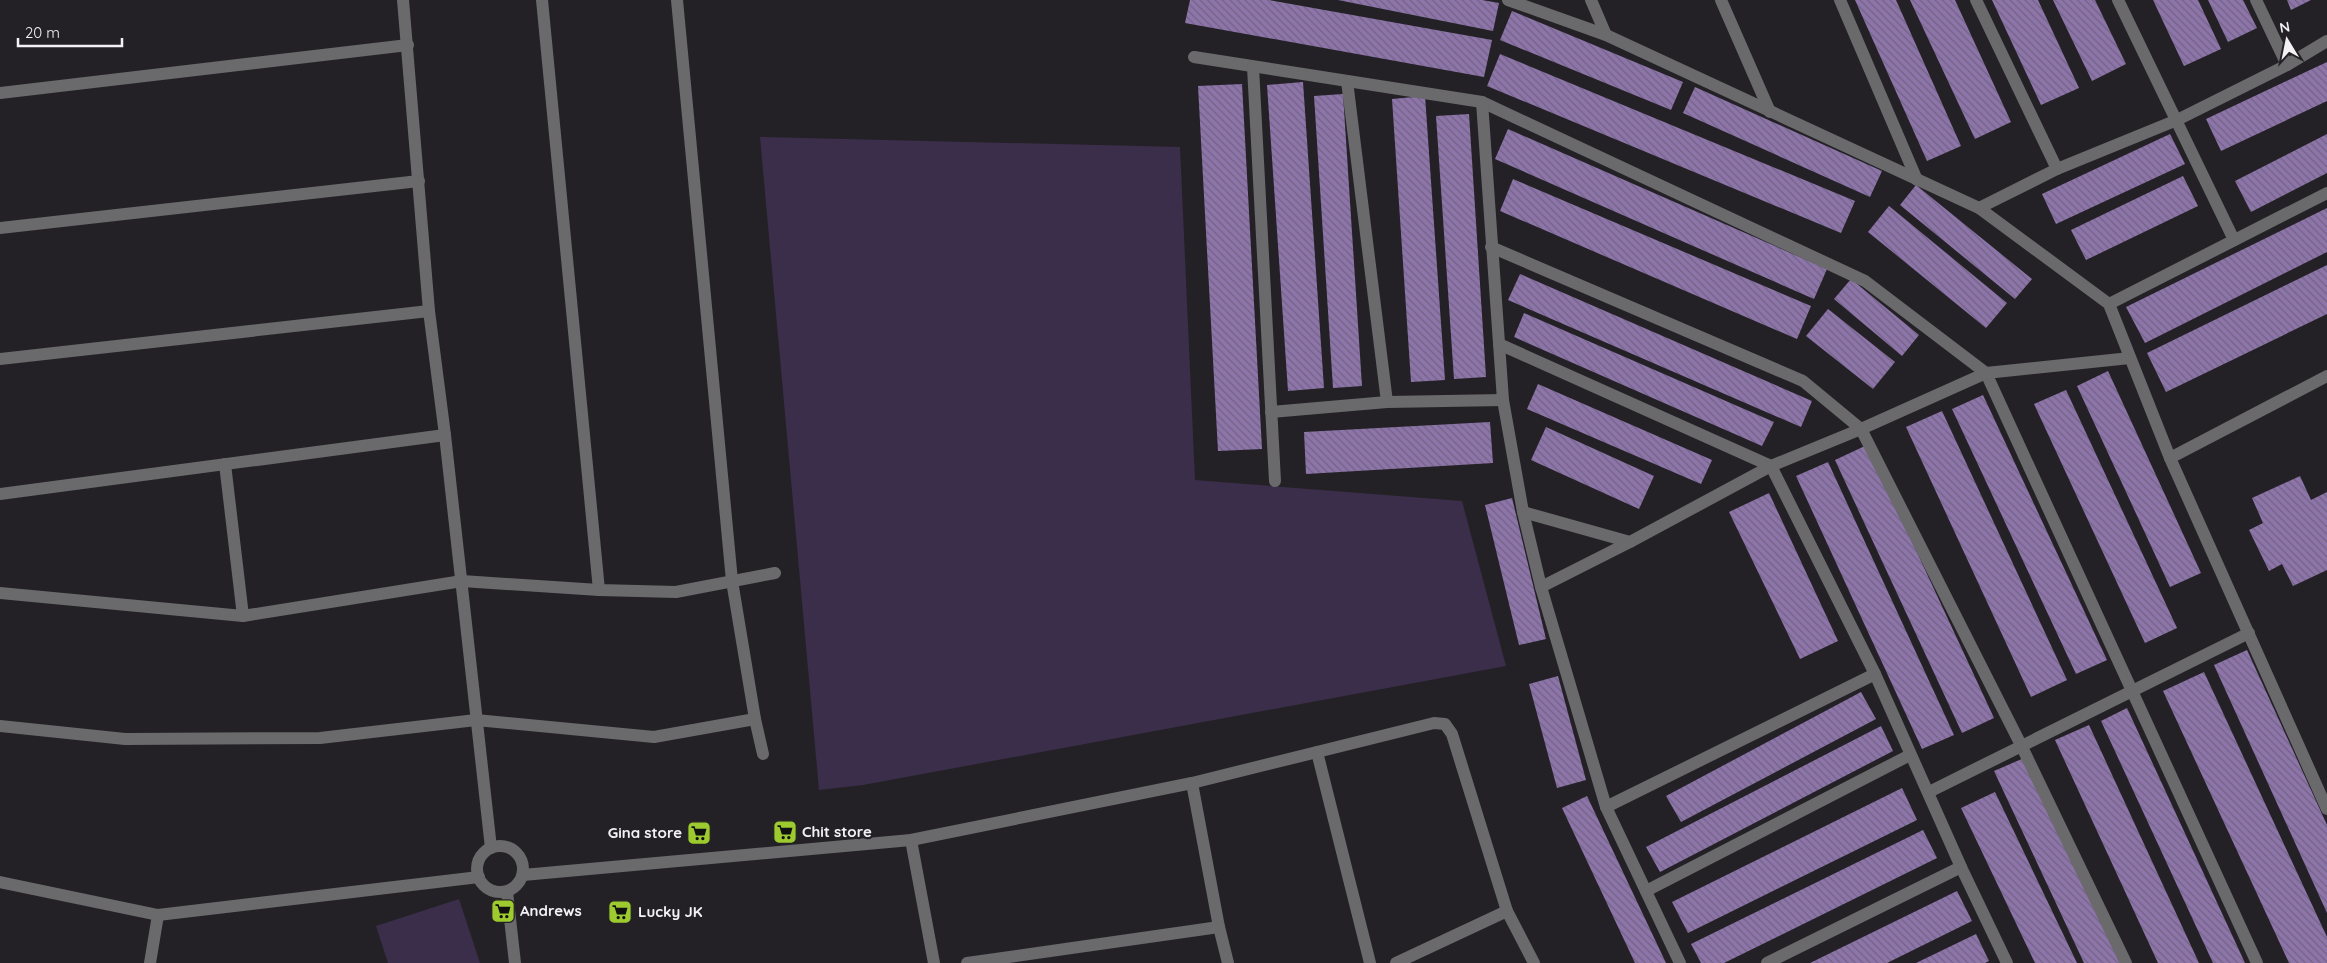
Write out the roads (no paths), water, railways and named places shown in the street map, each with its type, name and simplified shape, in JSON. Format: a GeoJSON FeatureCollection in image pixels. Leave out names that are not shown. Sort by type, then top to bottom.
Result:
{"type":"FeatureCollection","features":[{"type":"Feature","properties":{"kind":"street"},"geometry":{"type":"LineString","coordinates":[[403,0],[429,311],[462,581],[491,848]]}},
{"type":"Feature","properties":{"kind":"street"},"geometry":{"type":"LineString","coordinates":[[542,0],[600,590]]}},
{"type":"Feature","properties":{"kind":"street"},"geometry":{"type":"LineString","coordinates":[[677,0],[732,581],[754,719],[763,754]]}},
{"type":"Feature","properties":{"kind":"street"},"geometry":{"type":"LineString","coordinates":[[1508,0],[1606,35],[1979,208],[2109,304],[2170,458],[2327,809]]}},
{"type":"Feature","properties":{"kind":"street"},"geometry":{"type":"LineString","coordinates":[[1591,0],[1606,35]]}},
{"type":"Feature","properties":{"kind":"street"},"geometry":{"type":"LineString","coordinates":[[1721,0],[1770,112]]}},
{"type":"Feature","properties":{"kind":"street"},"geometry":{"type":"LineString","coordinates":[[1840,0],[1917,180]]}},
{"type":"Feature","properties":{"kind":"street"},"geometry":{"type":"LineString","coordinates":[[1976,0],[2056,168]]}},
{"type":"Feature","properties":{"kind":"street"},"geometry":{"type":"LineString","coordinates":[[2118,0],[2234,240]]}},
{"type":"Feature","properties":{"kind":"street"},"geometry":{"type":"LineString","coordinates":[[2256,0],[2287,65]]}},
{"type":"Feature","properties":{"kind":"street"},"geometry":{"type":"LineString","coordinates":[[1979,208],[2056,168],[2177,120],[2287,65],[2327,41]]}},
{"type":"Feature","properties":{"kind":"street"},"geometry":{"type":"LineString","coordinates":[[0,93],[408,45]]}},
{"type":"Feature","properties":{"kind":"street"},"geometry":{"type":"LineString","coordinates":[[1194,57],[1482,102],[1864,281],[1986,372],[2257,963]]}},
{"type":"Feature","properties":{"kind":"street"},"geometry":{"type":"LineString","coordinates":[[1253,67],[1275,481]]}},
{"type":"Feature","properties":{"kind":"street"},"geometry":{"type":"LineString","coordinates":[[1347,81],[1387,402]]}},
{"type":"Feature","properties":{"kind":"street"},"geometry":{"type":"LineString","coordinates":[[1482,102],[1503,400],[1523,512],[1541,587],[1606,807],[1680,963]]}},
{"type":"Feature","properties":{"kind":"street"},"geometry":{"type":"LineString","coordinates":[[0,228],[419,181]]}},
{"type":"Feature","properties":{"kind":"street"},"geometry":{"type":"LineString","coordinates":[[2109,304],[2327,193]]}},
{"type":"Feature","properties":{"kind":"street"},"geometry":{"type":"LineString","coordinates":[[1491,247],[1803,381],[1861,429],[2022,747],[2126,963]]}},
{"type":"Feature","properties":{"kind":"street"},"geometry":{"type":"LineString","coordinates":[[0,359],[429,311]]}},
{"type":"Feature","properties":{"kind":"street"},"geometry":{"type":"LineString","coordinates":[[1499,344],[1771,466],[1875,674],[1910,756],[1929,792],[1961,867],[2007,963]]}},
{"type":"Feature","properties":{"kind":"street"},"geometry":{"type":"LineString","coordinates":[[1541,587],[1630,542],[1771,466],[1861,429],[1986,372],[2130,358]]}},
{"type":"Feature","properties":{"kind":"street"},"geometry":{"type":"LineString","coordinates":[[2170,458],[2327,376]]}},
{"type":"Feature","properties":{"kind":"street"},"geometry":{"type":"LineString","coordinates":[[1271,412],[1387,402],[1503,400]]}},
{"type":"Feature","properties":{"kind":"street"},"geometry":{"type":"LineString","coordinates":[[0,494],[445,435]]}},
{"type":"Feature","properties":{"kind":"street"},"geometry":{"type":"LineString","coordinates":[[225,464],[243,616]]}},
{"type":"Feature","properties":{"kind":"street"},"geometry":{"type":"LineString","coordinates":[[1523,512],[1630,542]]}},
{"type":"Feature","properties":{"kind":"street"},"geometry":{"type":"LineString","coordinates":[[0,593],[243,616],[462,581],[600,590],[676,592],[775,573]]}},
{"type":"Feature","properties":{"kind":"street"},"geometry":{"type":"LineString","coordinates":[[1929,792],[2132,693],[2249,633]]}},
{"type":"Feature","properties":{"kind":"street"},"geometry":{"type":"LineString","coordinates":[[1606,807],[1875,674]]}},
{"type":"Feature","properties":{"kind":"street"},"geometry":{"type":"LineString","coordinates":[[0,726],[125,739],[320,738],[476,720],[654,737],[754,719]]}},
{"type":"Feature","properties":{"kind":"street"},"geometry":{"type":"LineString","coordinates":[[523,876],[911,840],[1192,783],[1434,723],[1445,724],[1452,734],[1507,911],[1534,963]]}},
{"type":"Feature","properties":{"kind":"street"},"geometry":{"type":"LineString","coordinates":[[1317,752],[1370,963]]}},
{"type":"Feature","properties":{"kind":"street"},"geometry":{"type":"LineString","coordinates":[[1646,891],[1910,756]]}},
{"type":"Feature","properties":{"kind":"street"},"geometry":{"type":"LineString","coordinates":[[1192,783],[1219,927],[1228,963]]}},
{"type":"Feature","properties":{"kind":"street"},"geometry":{"type":"LineString","coordinates":[[911,840],[934,963]]}},
{"type":"Feature","properties":{"kind":"street"},"geometry":{"type":"LineString","coordinates":[[502,846],[512,849],[519,856],[524,866],[523,876],[517,886],[507,892],[495,892],[485,887],[479,878],[477,869],[479,860],[491,848],[502,846]]}},
{"type":"Feature","properties":{"kind":"street"},"geometry":{"type":"LineString","coordinates":[[1767,963],[1961,867]]}},
{"type":"Feature","properties":{"kind":"street"},"geometry":{"type":"LineString","coordinates":[[0,882],[158,916],[479,878]]}},
{"type":"Feature","properties":{"kind":"street"},"geometry":{"type":"LineString","coordinates":[[507,892],[515,963]]}},
{"type":"Feature","properties":{"kind":"street"},"geometry":{"type":"LineString","coordinates":[[1396,963],[1507,911]]}},
{"type":"Feature","properties":{"kind":"street"},"geometry":{"type":"LineString","coordinates":[[150,963],[158,916]]}},
{"type":"Feature","properties":{"kind":"street"},"geometry":{"type":"LineString","coordinates":[[968,963],[1219,927]]}},
{"type":"Feature","properties":{"kind":"place","name":"Chit store"},"geometry":{"type":"Point","coordinates":[785,832]}},
{"type":"Feature","properties":{"kind":"place","name":"Gina store"},"geometry":{"type":"Point","coordinates":[699,833]}},
{"type":"Feature","properties":{"kind":"place","name":"Andrews"},"geometry":{"type":"Point","coordinates":[503,911]}},
{"type":"Feature","properties":{"kind":"place","name":"Lucky JK"},"geometry":{"type":"Point","coordinates":[620,912]}}]}
